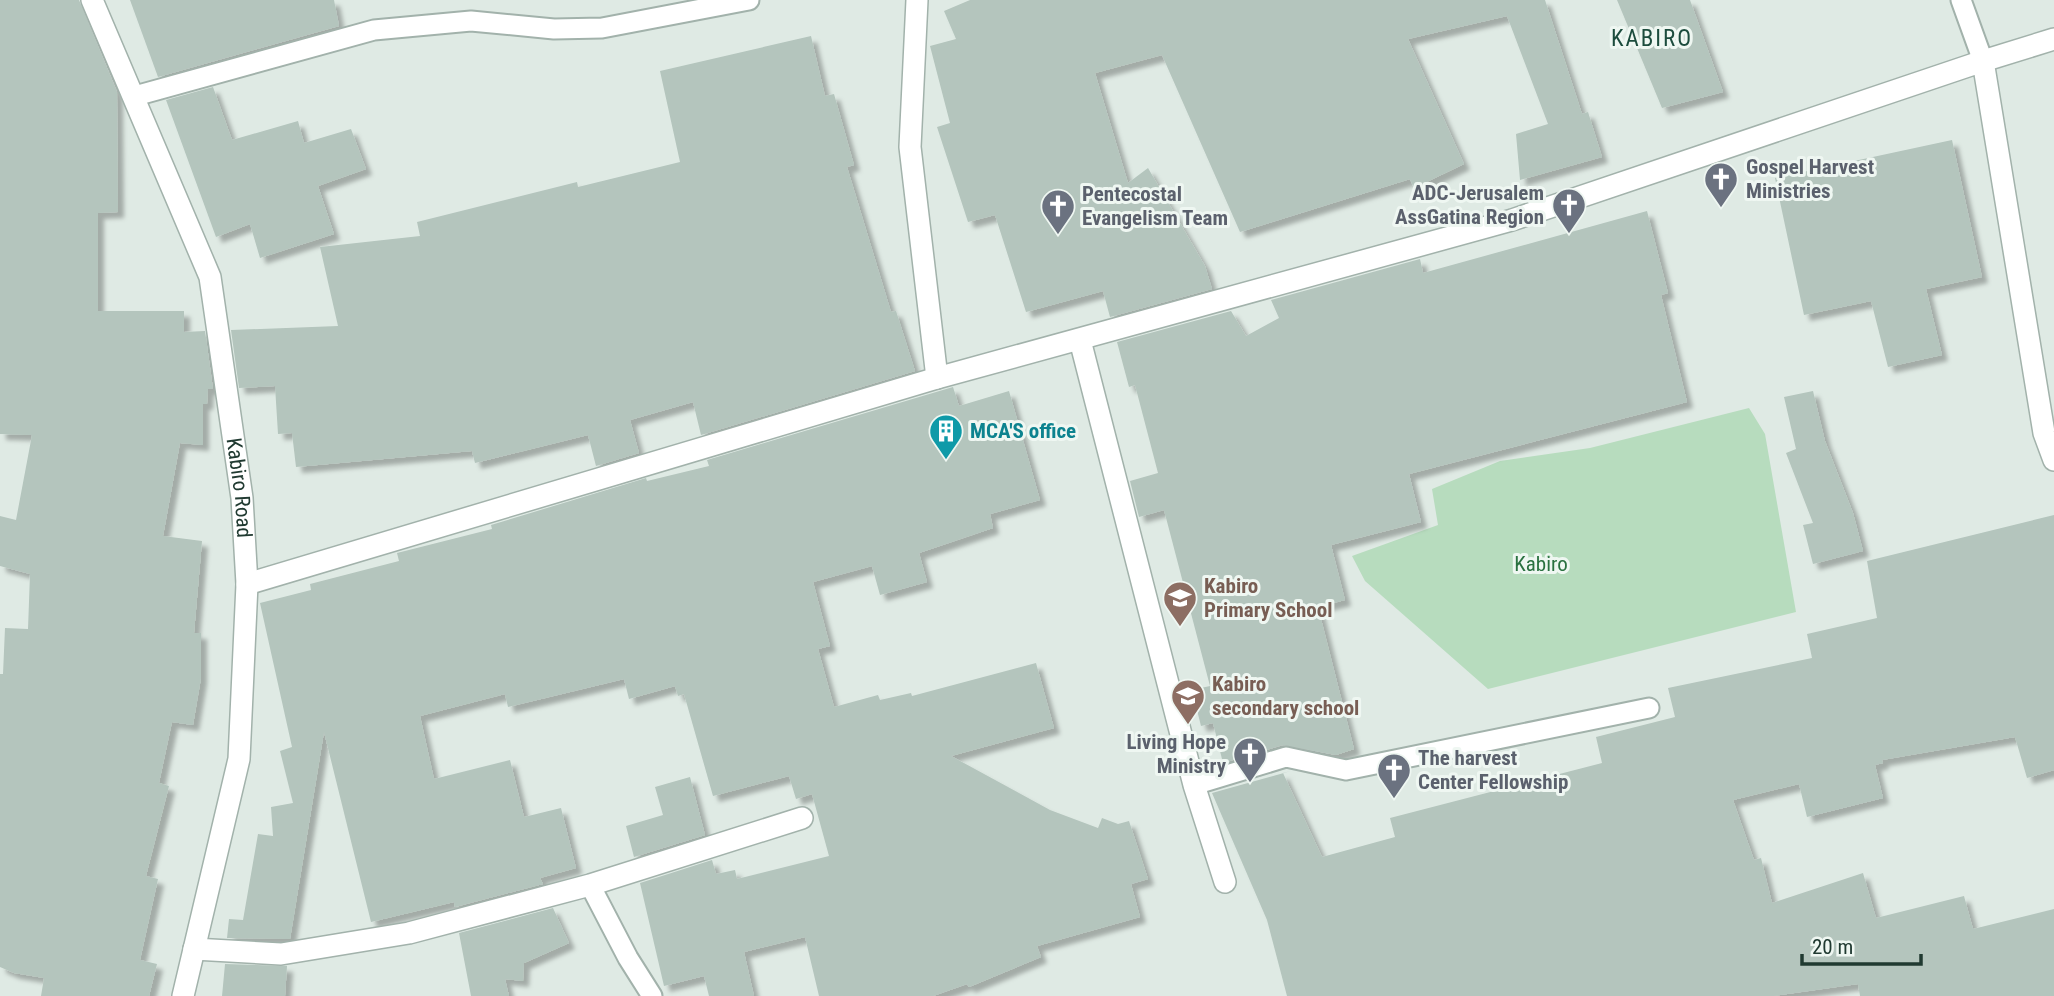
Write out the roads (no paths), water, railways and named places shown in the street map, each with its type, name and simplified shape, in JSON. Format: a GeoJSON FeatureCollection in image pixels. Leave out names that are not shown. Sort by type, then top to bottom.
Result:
{"type":"FeatureCollection","features":[{"type":"Feature","properties":{"kind":"street","name":"Kabiro Road"},"geometry":{"type":"LineString","coordinates":[[92,0],[210,277],[242,498],[247,584],[239,759],[183,996]]}},
{"type":"Feature","properties":{"kind":"street"},"geometry":{"type":"LineString","coordinates":[[917,0],[910,147],[937,377]]}},
{"type":"Feature","properties":{"kind":"street"},"geometry":{"type":"LineString","coordinates":[[247,584],[937,377],[1512,220],[2054,38]]}},
{"type":"Feature","properties":{"kind":"street"},"geometry":{"type":"LineString","coordinates":[[1983,61],[2044,433],[2054,460]]}},
{"type":"Feature","properties":{"kind":"street"},"geometry":{"type":"LineString","coordinates":[[1080,340],[1194,785],[1225,882]]}},
{"type":"Feature","properties":{"kind":"street"},"geometry":{"type":"LineString","coordinates":[[194,949],[281,954],[409,933],[590,885],[719,847],[802,818]]}},
{"type":"Feature","properties":{"kind":"lane"},"geometry":{"type":"LineString","coordinates":[[135,96],[374,30],[471,21],[554,29],[602,28],[749,0]]}},
{"type":"Feature","properties":{"kind":"lane"},"geometry":{"type":"LineString","coordinates":[[1961,0],[1983,61]]}},
{"type":"Feature","properties":{"kind":"lane"},"geometry":{"type":"LineString","coordinates":[[1194,785],[1286,757],[1346,770],[1649,708]]}},
{"type":"Feature","properties":{"kind":"lane"},"geometry":{"type":"LineString","coordinates":[[590,885],[628,958],[652,996]]}},
{"type":"Feature","properties":{"kind":"place","name":"Gospel Harvest Ministries"},"geometry":{"type":"Point","coordinates":[1721,209]}},
{"type":"Feature","properties":{"kind":"place","name":"ADC-Jerusalem AssGatina Region"},"geometry":{"type":"Point","coordinates":[1569,235]}},
{"type":"Feature","properties":{"kind":"place","name":"Pentecostal Evangelism Team"},"geometry":{"type":"Point","coordinates":[1058,236]}},
{"type":"Feature","properties":{"kind":"place","name":"MCA'S office"},"geometry":{"type":"Point","coordinates":[946,461]}},
{"type":"Feature","properties":{"kind":"place","name":"Kabiro Primary School"},"geometry":{"type":"Point","coordinates":[1180,628]}},
{"type":"Feature","properties":{"kind":"place","name":"Kabiro secondary school"},"geometry":{"type":"Point","coordinates":[1188,726]}},
{"type":"Feature","properties":{"kind":"place","name":"Living Hope Ministry"},"geometry":{"type":"Point","coordinates":[1250,784]}},
{"type":"Feature","properties":{"kind":"place","name":"The harvest Center Fellowship"},"geometry":{"type":"Point","coordinates":[1394,800]}},
{"type":"Feature","properties":{"kind":"district","name":"KABIRO"},"geometry":{"type":"Point","coordinates":[1652,38]}},
{"type":"Feature","properties":{"kind":"park label","name":"Kabiro"},"geometry":{"type":"Point","coordinates":[1541,564]}}]}
